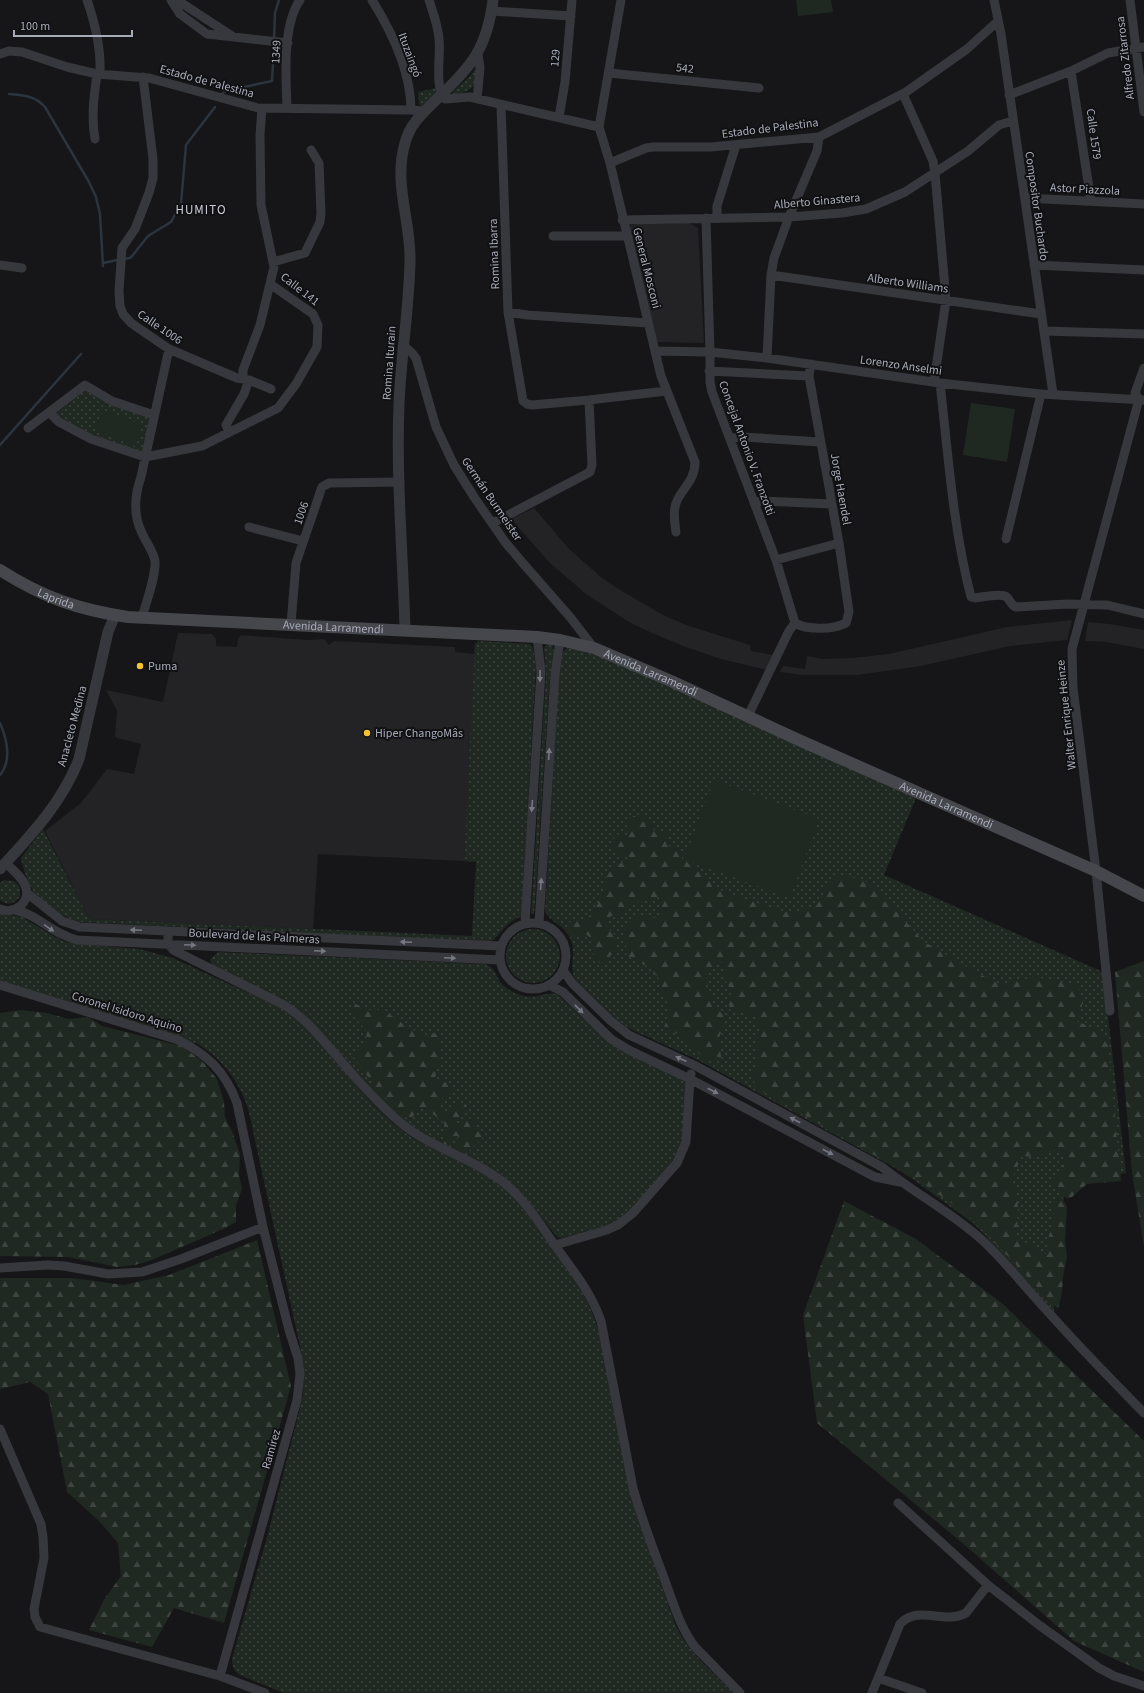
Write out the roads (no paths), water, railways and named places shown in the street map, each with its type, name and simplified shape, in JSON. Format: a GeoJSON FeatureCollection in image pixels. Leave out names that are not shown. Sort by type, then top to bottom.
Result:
{"type":"FeatureCollection","features":[{"type":"Feature","properties":{"kind":"main road","name":"Laprida"},"geometry":{"type":"LineString","coordinates":[[0,570],[19,582],[60,602],[116,616]]}},
{"type":"Feature","properties":{"kind":"main road","name":"Avenida Larramendi"},"geometry":{"type":"LineString","coordinates":[[116,616],[537,637],[560,640],[594,648],[1096,871],[1144,896]]}},
{"type":"Feature","properties":{"kind":"street"},"geometry":{"type":"LineString","coordinates":[[87,0],[94,23],[100,59],[93,103],[96,139]]}},
{"type":"Feature","properties":{"kind":"street"},"geometry":{"type":"LineString","coordinates":[[171,0],[180,14],[207,34],[288,43]]}},
{"type":"Feature","properties":{"kind":"street"},"geometry":{"type":"LineString","coordinates":[[177,0],[233,37]]}},
{"type":"Feature","properties":{"kind":"street","name":"1349"},"geometry":{"type":"LineString","coordinates":[[287,108],[288,43],[293,12],[300,0]]}},
{"type":"Feature","properties":{"kind":"street","name":"Ituzaingó"},"geometry":{"type":"LineString","coordinates":[[372,0],[387,26],[401,61],[410,91],[411,110]]}},
{"type":"Feature","properties":{"kind":"street"},"geometry":{"type":"LineString","coordinates":[[429,0],[435,18],[439,39],[439,87],[441,95],[446,100],[463,97],[477,99],[599,127]]}},
{"type":"Feature","properties":{"kind":"street","name":"129"},"geometry":{"type":"LineString","coordinates":[[559,117],[565,82],[572,0]]}},
{"type":"Feature","properties":{"kind":"street","name":"General Mosconi"},"geometry":{"type":"LineString","coordinates":[[621,0],[599,127],[610,163],[622,220],[666,391],[695,462],[692,478],[675,507],[676,532]]}},
{"type":"Feature","properties":{"kind":"street","name":"Compositor Buchardo"},"geometry":{"type":"LineString","coordinates":[[994,0],[1025,198],[1052,394]]}},
{"type":"Feature","properties":{"kind":"street","name":"Alfredo Zitarrosa"},"geometry":{"type":"LineString","coordinates":[[1130,0],[1140,47],[1144,112]]}},
{"type":"Feature","properties":{"kind":"street"},"geometry":{"type":"LineString","coordinates":[[492,5],[571,16]]}},
{"type":"Feature","properties":{"kind":"street","name":"Romina Iturain"},"geometry":{"type":"LineString","coordinates":[[406,630],[398,417],[410,262],[409,236],[401,188],[401,164],[408,133],[425,109],[466,70],[478,54],[486,38],[492,5]]}},
{"type":"Feature","properties":{"kind":"street","name":"Estado de Palestina"},"geometry":{"type":"LineString","coordinates":[[610,163],[646,148],[736,146],[819,137],[904,94],[967,49],[998,21]]}},
{"type":"Feature","properties":{"kind":"street"},"geometry":{"type":"LineString","coordinates":[[1009,95],[1071,71],[1108,53],[1140,47]]}},
{"type":"Feature","properties":{"kind":"street","name":"Estado de Palestina"},"geometry":{"type":"LineString","coordinates":[[0,54],[9,51],[22,52],[67,67],[98,73],[143,77],[262,108],[411,110]]}},
{"type":"Feature","properties":{"kind":"street"},"geometry":{"type":"LineString","coordinates":[[477,99],[480,68],[478,54]]}},
{"type":"Feature","properties":{"kind":"street","name":"Calle 1579"},"geometry":{"type":"LineString","coordinates":[[1071,71],[1091,201]]}},
{"type":"Feature","properties":{"kind":"street","name":"542"},"geometry":{"type":"LineString","coordinates":[[609,73],[759,88]]}},
{"type":"Feature","properties":{"kind":"street","name":"Calle 1006"},"geometry":{"type":"LineString","coordinates":[[143,77],[153,159],[153,178],[149,193],[135,229],[124,244],[121,258],[119,296],[123,314],[131,323],[169,349],[246,380],[271,388]]}},
{"type":"Feature","properties":{"kind":"street"},"geometry":{"type":"LineString","coordinates":[[904,94],[933,161],[935,173],[946,300],[937,382],[950,482],[966,580],[971,597],[975,598],[1003,595],[1013,606],[1016,607],[1083,604],[1107,605],[1144,614]]}},
{"type":"Feature","properties":{"kind":"street","name":"Romina Ibarra"},"geometry":{"type":"LineString","coordinates":[[502,105],[508,312],[523,401],[532,405],[589,400]]}},
{"type":"Feature","properties":{"kind":"street","name":"Calle 141"},"geometry":{"type":"LineString","coordinates":[[145,457],[196,448],[207,444],[281,405],[308,366],[317,347],[318,325],[315,316],[270,284],[274,272],[273,262],[261,204],[260,135],[262,108]]}},
{"type":"Feature","properties":{"kind":"street"},"geometry":{"type":"LineString","coordinates":[[411,110],[425,109]]}},
{"type":"Feature","properties":{"kind":"street","name":"Alberto Ginastera"},"geometry":{"type":"LineString","coordinates":[[622,220],[717,217],[789,217],[842,213],[866,209],[904,192],[968,151],[999,126],[1013,121]]}},
{"type":"Feature","properties":{"kind":"street"},"geometry":{"type":"LineString","coordinates":[[767,358],[771,275],[774,258],[789,217],[817,151],[819,137]]}},
{"type":"Feature","properties":{"kind":"street"},"geometry":{"type":"LineString","coordinates":[[717,217],[717,206],[736,146]]}},
{"type":"Feature","properties":{"kind":"street"},"geometry":{"type":"LineString","coordinates":[[273,262],[305,253],[320,222],[319,163],[311,150]]}},
{"type":"Feature","properties":{"kind":"street","name":"Astor Piazzola"},"geometry":{"type":"LineString","coordinates":[[1025,198],[1144,204]]}},
{"type":"Feature","properties":{"kind":"street","name":"Concejal Antonio V. Franzotti"},"geometry":{"type":"LineString","coordinates":[[706,218],[710,352],[709,371],[712,392],[776,560],[795,623]]}},
{"type":"Feature","properties":{"kind":"street"},"geometry":{"type":"LineString","coordinates":[[553,236],[626,236]]}},
{"type":"Feature","properties":{"kind":"street"},"geometry":{"type":"LineString","coordinates":[[0,265],[22,268]]}},
{"type":"Feature","properties":{"kind":"street"},"geometry":{"type":"LineString","coordinates":[[1034,265],[1144,270]]}},
{"type":"Feature","properties":{"kind":"street","name":"Alberto Williams"},"geometry":{"type":"LineString","coordinates":[[771,275],[1041,314]]}},
{"type":"Feature","properties":{"kind":"street"},"geometry":{"type":"LineString","coordinates":[[229,432],[226,425],[244,394],[246,380],[243,370],[259,329],[270,284]]}},
{"type":"Feature","properties":{"kind":"street"},"geometry":{"type":"LineString","coordinates":[[508,312],[527,315],[648,323]]}},
{"type":"Feature","properties":{"kind":"street"},"geometry":{"type":"LineString","coordinates":[[1044,331],[1144,334]]}},
{"type":"Feature","properties":{"kind":"street","name":"Germán Burmeister"},"geometry":{"type":"LineString","coordinates":[[403,345],[416,358],[436,427],[454,465],[520,561],[570,617],[594,648]]}},
{"type":"Feature","properties":{"kind":"street"},"geometry":{"type":"LineString","coordinates":[[142,618],[155,566],[154,557],[141,530],[136,507],[136,492],[169,349]]}},
{"type":"Feature","properties":{"kind":"street","name":"Lorenzo Anselmi"},"geometry":{"type":"LineString","coordinates":[[655,351],[710,352],[767,358],[937,382],[1041,394],[1142,399]]}},
{"type":"Feature","properties":{"kind":"street","name":"Jorge Haendel"},"geometry":{"type":"LineString","coordinates":[[795,623],[808,629],[840,626],[846,623],[849,612],[839,543],[809,376],[811,364]]}},
{"type":"Feature","properties":{"kind":"street","name":"Walter Enrique Heinze"},"geometry":{"type":"LineString","coordinates":[[1110,1011],[1096,871],[1073,688],[1072,649],[1083,604],[1142,399],[1135,393],[1144,368]]}},
{"type":"Feature","properties":{"kind":"street"},"geometry":{"type":"LineString","coordinates":[[709,371],[809,376]]}},
{"type":"Feature","properties":{"kind":"street"},"geometry":{"type":"LineString","coordinates":[[28,428],[85,385],[112,401],[154,416]]}},
{"type":"Feature","properties":{"kind":"street"},"geometry":{"type":"LineString","coordinates":[[493,523],[590,472],[592,465],[589,400],[666,391]]}},
{"type":"Feature","properties":{"kind":"street"},"geometry":{"type":"LineString","coordinates":[[1006,539],[1041,394]]}},
{"type":"Feature","properties":{"kind":"street"},"geometry":{"type":"LineString","coordinates":[[50,412],[59,422],[91,439],[145,457]]}},
{"type":"Feature","properties":{"kind":"street"},"geometry":{"type":"LineString","coordinates":[[730,438],[743,437],[820,442]]}},
{"type":"Feature","properties":{"kind":"street","name":"1006"},"geometry":{"type":"LineString","coordinates":[[291,624],[294,572],[322,486],[325,484],[400,482]]}},
{"type":"Feature","properties":{"kind":"street"},"geometry":{"type":"LineString","coordinates":[[754,503],[760,501],[832,504]]}},
{"type":"Feature","properties":{"kind":"street"},"geometry":{"type":"LineString","coordinates":[[249,527],[303,541]]}},
{"type":"Feature","properties":{"kind":"street"},"geometry":{"type":"LineString","coordinates":[[776,560],[839,543]]}},
{"type":"Feature","properties":{"kind":"street","name":"Anacleto Medina"},"geometry":{"type":"LineString","coordinates":[[3,866],[44,820],[58,800],[74,772],[79,760],[108,632],[116,616]]}},
{"type":"Feature","properties":{"kind":"street"},"geometry":{"type":"LineString","coordinates":[[748,716],[789,631],[795,623]]}},
{"type":"Feature","properties":{"kind":"street"},"geometry":{"type":"LineString","coordinates":[[525,923],[541,672],[537,637]]}},
{"type":"Feature","properties":{"kind":"street"},"geometry":{"type":"LineString","coordinates":[[539,923],[554,674],[560,640]]}},
{"type":"Feature","properties":{"kind":"street"},"geometry":{"type":"LineString","coordinates":[[3,866],[24,883],[27,893],[23,903],[15,910]]}},
{"type":"Feature","properties":{"kind":"street","name":"Boulevard de las Palmeras"},"geometry":{"type":"LineString","coordinates":[[27,893],[62,920],[74,926],[86,928],[501,946]]}},
{"type":"Feature","properties":{"kind":"street","name":"Boulevard de las Palmeras"},"geometry":{"type":"LineString","coordinates":[[0,909],[9,911],[15,910],[26,913],[61,935],[77,940],[168,943],[500,960]]}},
{"type":"Feature","properties":{"kind":"street"},"geometry":{"type":"LineString","coordinates":[[525,923],[539,923],[550,927],[561,938],[566,954],[563,970],[557,979],[549,985],[533,989],[518,986],[506,975],[500,960],[501,946],[511,930],[525,923]]}},
{"type":"Feature","properties":{"kind":"street"},"geometry":{"type":"LineString","coordinates":[[168,932],[168,943],[173,950],[284,1005],[296,1013],[310,1026],[375,1099],[399,1122],[425,1141],[479,1166],[505,1184],[530,1210],[592,1298],[601,1322],[635,1494],[677,1614],[692,1643],[740,1693]]}},
{"type":"Feature","properties":{"kind":"street"},"geometry":{"type":"LineString","coordinates":[[563,970],[572,983],[620,1028],[636,1038],[694,1065],[882,1166],[901,1182],[953,1216],[984,1242],[1081,1348],[1144,1413]]}},
{"type":"Feature","properties":{"kind":"street","name":"Coronel Isidoro Aquino"},"geometry":{"type":"LineString","coordinates":[[0,985],[178,1040],[204,1055],[216,1066],[224,1077],[237,1103],[263,1227]]}},
{"type":"Feature","properties":{"kind":"street"},"geometry":{"type":"LineString","coordinates":[[549,985],[563,992],[601,1030],[619,1044],[690,1079],[875,1177],[901,1182]]}},
{"type":"Feature","properties":{"kind":"street"},"geometry":{"type":"LineString","coordinates":[[555,1245],[608,1230],[618,1225],[633,1213],[677,1163],[686,1142],[690,1079],[694,1065]]}},
{"type":"Feature","properties":{"kind":"street"},"geometry":{"type":"LineString","coordinates":[[0,1268],[48,1265],[64,1266],[108,1274],[142,1272],[181,1259],[263,1227]]}},
{"type":"Feature","properties":{"kind":"street","name":"Ramírez"},"geometry":{"type":"LineString","coordinates":[[220,1676],[299,1392],[300,1374],[298,1358],[289,1330],[263,1227]]}},
{"type":"Feature","properties":{"kind":"street"},"geometry":{"type":"LineString","coordinates":[[0,1429],[41,1524],[44,1558],[34,1609],[35,1617],[40,1627],[220,1676],[265,1693]]}},
{"type":"Feature","properties":{"kind":"street"},"geometry":{"type":"LineString","coordinates":[[898,1503],[988,1585],[1039,1625],[1099,1668],[1114,1676],[1144,1686]]}},
{"type":"Feature","properties":{"kind":"street"},"geometry":{"type":"LineString","coordinates":[[872,1693],[900,1624],[904,1619],[917,1615],[959,1616],[966,1613],[988,1585]]}},
{"type":"Feature","properties":{"kind":"street"},"geometry":{"type":"LineString","coordinates":[[878,1678],[922,1693]]}},
{"type":"Feature","properties":{"kind":"waterway"},"geometry":{"type":"LineString","coordinates":[[274,39],[275,13],[279,0]]}},
{"type":"Feature","properties":{"kind":"waterway"},"geometry":{"type":"LineString","coordinates":[[222,94],[225,91],[272,81],[274,44]]}},
{"type":"Feature","properties":{"kind":"waterway"},"geometry":{"type":"LineString","coordinates":[[9,94],[33,98],[45,107],[89,182],[96,197],[100,214],[103,266]]}},
{"type":"Feature","properties":{"kind":"waterway"},"geometry":{"type":"LineString","coordinates":[[123,259],[130,258],[148,236],[171,222],[181,204],[186,145],[215,107]]}},
{"type":"Feature","properties":{"kind":"waterway"},"geometry":{"type":"LineString","coordinates":[[103,263],[118,260]]}},
{"type":"Feature","properties":{"kind":"waterway"},"geometry":{"type":"LineString","coordinates":[[0,445],[81,354]]}},
{"type":"Feature","properties":{"kind":"waterway"},"geometry":{"type":"LineString","coordinates":[[0,723],[5,736],[7,750],[6,763],[0,775]]}},
{"type":"Feature","properties":{"kind":"place","name":"Puma"},"geometry":{"type":"Point","coordinates":[140,666]}},
{"type":"Feature","properties":{"kind":"place","name":"Hiper ChangoMâs"},"geometry":{"type":"Point","coordinates":[367,733]}},
{"type":"Feature","properties":{"kind":"district","name":"HUMITO"},"geometry":{"type":"Point","coordinates":[201,209]}}]}
